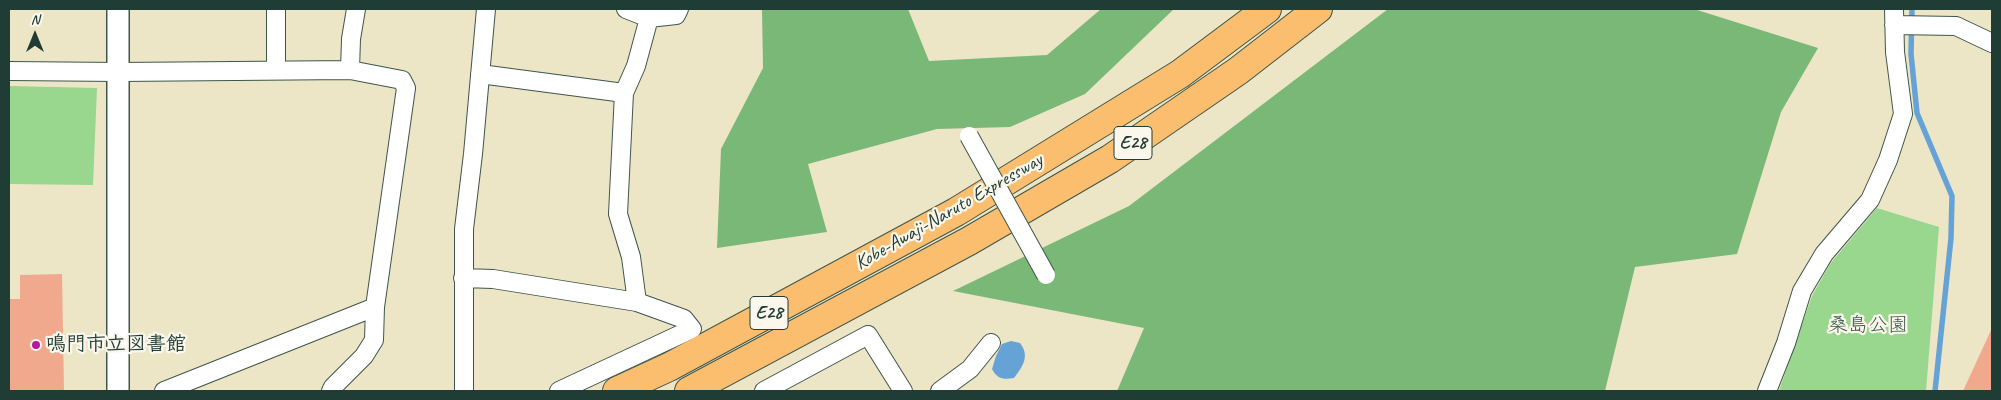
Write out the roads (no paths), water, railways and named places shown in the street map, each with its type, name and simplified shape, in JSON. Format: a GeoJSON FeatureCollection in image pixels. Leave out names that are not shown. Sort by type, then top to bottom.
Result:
{"type":"FeatureCollection","features":[{"type":"Feature","properties":{"kind":"highway","name":"Kobe-Awaji-Naruto Expressway"},"geometry":{"type":"LineString","coordinates":[[617,391],[669,367],[956,212],[1180,74],[1267,9]]}},
{"type":"Feature","properties":{"kind":"highway","name":"Kobe-Awaji-Naruto Expressway"},"geometry":{"type":"LineString","coordinates":[[689,391],[937,258],[1110,159],[1238,71],[1318,9]]}},
{"type":"Feature","properties":{"kind":"street"},"geometry":{"type":"LineString","coordinates":[[118,9],[118,391]]}},
{"type":"Feature","properties":{"kind":"street"},"geometry":{"type":"LineString","coordinates":[[276,9],[276,70]]}},
{"type":"Feature","properties":{"kind":"street"},"geometry":{"type":"LineString","coordinates":[[350,70],[351,39],[356,9]]}},
{"type":"Feature","properties":{"kind":"street"},"geometry":{"type":"LineString","coordinates":[[464,391],[464,229],[486,9]]}},
{"type":"Feature","properties":{"kind":"street"},"geometry":{"type":"LineString","coordinates":[[626,9],[649,18],[676,15],[679,9]]}},
{"type":"Feature","properties":{"kind":"street"},"geometry":{"type":"LineString","coordinates":[[1767,391],[1786,343],[1802,291],[1824,254],[1870,200],[1888,160],[1903,114],[1894,17],[1956,26],[1992,43]]}},
{"type":"Feature","properties":{"kind":"street"},"geometry":{"type":"LineString","coordinates":[[637,302],[631,256],[618,214],[624,93],[636,66],[649,18]]}},
{"type":"Feature","properties":{"kind":"street"},"geometry":{"type":"LineString","coordinates":[[9,71],[350,70],[402,80],[406,88],[375,307],[374,340],[364,356],[331,391]]}},
{"type":"Feature","properties":{"kind":"street"},"geometry":{"type":"LineString","coordinates":[[480,74],[624,93]]}},
{"type":"Feature","properties":{"kind":"street"},"geometry":{"type":"LineString","coordinates":[[969,136],[1046,275]]}},
{"type":"Feature","properties":{"kind":"street"},"geometry":{"type":"LineString","coordinates":[[463,278],[493,279],[637,302],[684,318],[692,329],[559,391]]}},
{"type":"Feature","properties":{"kind":"street"},"geometry":{"type":"LineString","coordinates":[[164,391],[375,307]]}},
{"type":"Feature","properties":{"kind":"street"},"geometry":{"type":"LineString","coordinates":[[764,391],[868,335],[904,391]]}},
{"type":"Feature","properties":{"kind":"street"},"geometry":{"type":"LineString","coordinates":[[940,391],[970,369],[991,343]]}},
{"type":"Feature","properties":{"kind":"water"},"geometry":{"type":"Polygon","coordinates":[[[1011,341],[1020,343],[1025,352],[1025,357],[1014,378],[1004,379],[996,375],[992,369],[1002,344],[1011,341]]]}},
{"type":"Feature","properties":{"kind":"waterway"},"geometry":{"type":"LineString","coordinates":[[1912,9],[1911,54],[1917,113],[1952,196],[1951,238],[1935,391]]}},
{"type":"Feature","properties":{"kind":"place","name":"鳴門市立図書館"},"geometry":{"type":"Point","coordinates":[36,345]}},
{"type":"Feature","properties":{"kind":"park label","name":"桑島公園"},"geometry":{"type":"Point","coordinates":[1868,326]}}]}
